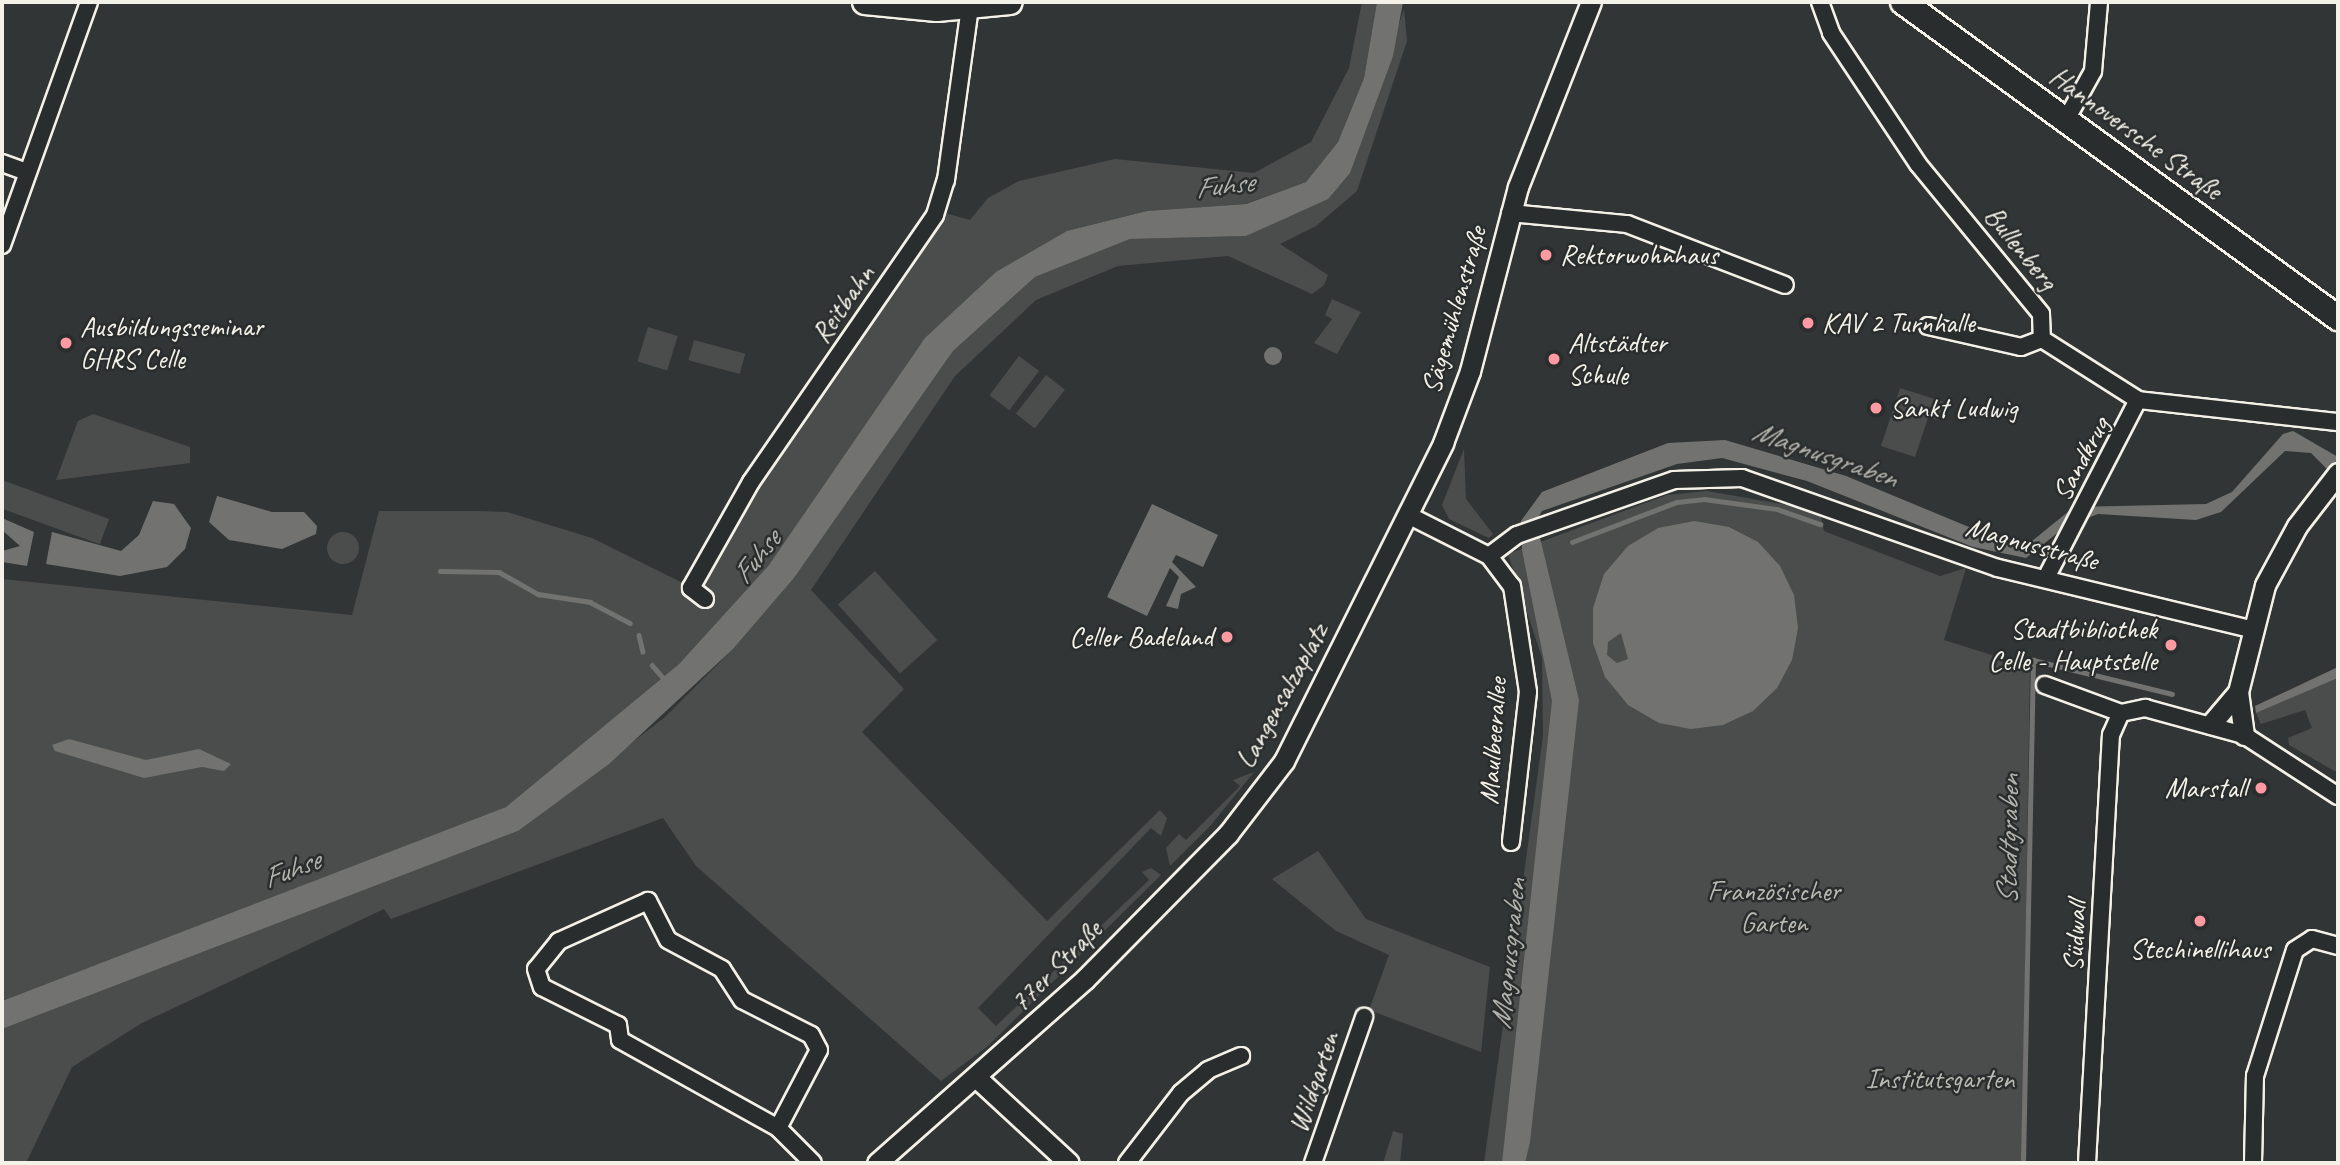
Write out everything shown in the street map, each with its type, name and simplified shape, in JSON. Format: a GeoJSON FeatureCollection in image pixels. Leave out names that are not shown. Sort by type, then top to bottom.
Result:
{"type":"FeatureCollection","features":[{"type":"Feature","properties":{"kind":"main road"},"geometry":{"type":"LineString","coordinates":[[865,2],[970,8],[1010,2]]}},
{"type":"Feature","properties":{"kind":"main road","name":"Hannoversche Straße"},"geometry":{"type":"LineString","coordinates":[[1903,2],[2067,118],[2337,316]]}},
{"type":"Feature","properties":{"kind":"street"},"geometry":{"type":"LineString","coordinates":[[2,245],[89,2]]}},
{"type":"Feature","properties":{"kind":"street","name":"Sägemühlenstraße"},"geometry":{"type":"LineString","coordinates":[[1353,625],[1408,515],[1470,371],[1510,214],[1591,2]]}},
{"type":"Feature","properties":{"kind":"street","name":"Bullenberg"},"geometry":{"type":"LineString","coordinates":[[1820,2],[1831,33],[1917,164],[2041,314],[2042,339]]}},
{"type":"Feature","properties":{"kind":"street"},"geometry":{"type":"LineString","coordinates":[[2067,118],[2094,71],[2099,2]]}},
{"type":"Feature","properties":{"kind":"street","name":"Reitbahn"},"geometry":{"type":"LineString","coordinates":[[705,599],[691,588],[751,482],[935,215],[946,180],[970,8]]}},
{"type":"Feature","properties":{"kind":"street"},"geometry":{"type":"LineString","coordinates":[[2,163],[27,172]]}},
{"type":"Feature","properties":{"kind":"street"},"geometry":{"type":"LineString","coordinates":[[1510,214],[1627,224],[1784,285]]}},
{"type":"Feature","properties":{"kind":"street"},"geometry":{"type":"LineString","coordinates":[[1928,326],[2021,347],[2042,339],[2138,400],[2338,422]]}},
{"type":"Feature","properties":{"kind":"street","name":"Sandkrug"},"geometry":{"type":"LineString","coordinates":[[2046,578],[2076,527],[2138,400]]}},
{"type":"Feature","properties":{"kind":"street"},"geometry":{"type":"LineString","coordinates":[[2244,736],[2238,692],[2251,629],[2285,544],[2336,476]]}},
{"type":"Feature","properties":{"kind":"street","name":"Magnusstraße"},"geometry":{"type":"LineString","coordinates":[[1495,561],[1500,542],[1520,534],[1541,529],[1674,480],[1730,477],[1779,486],[1998,568],[2251,629]]}},
{"type":"Feature","properties":{"kind":"street"},"geometry":{"type":"LineString","coordinates":[[1408,515],[1495,561]]}},
{"type":"Feature","properties":{"kind":"street","name":"Maulbeerallee"},"geometry":{"type":"LineString","coordinates":[[1495,561],[1512,586],[1528,691],[1511,842]]}},
{"type":"Feature","properties":{"kind":"street","name":"Langensalzaplatz"},"geometry":{"type":"LineString","coordinates":[[1260,794],[1284,761],[1353,625]]}},
{"type":"Feature","properties":{"kind":"street"},"geometry":{"type":"LineString","coordinates":[[2045,685],[2121,713],[2144,708],[2211,724],[2244,736],[2338,796]]}},
{"type":"Feature","properties":{"kind":"street"},"geometry":{"type":"LineString","coordinates":[[2211,724],[2238,692]]}},
{"type":"Feature","properties":{"kind":"street","name":"Südwall"},"geometry":{"type":"LineString","coordinates":[[2087,1163],[2111,735],[2121,713]]}},
{"type":"Feature","properties":{"kind":"street","name":"77er Straße"},"geometry":{"type":"LineString","coordinates":[[877,1163],[979,1080],[1085,979],[1260,794]]}},
{"type":"Feature","properties":{"kind":"street"},"geometry":{"type":"LineString","coordinates":[[778,1128],[818,1050],[811,1035],[742,1000],[722,969],[668,940],[648,901],[559,942],[536,969],[542,987],[618,1025],[620,1040],[778,1128],[813,1163]]}},
{"type":"Feature","properties":{"kind":"street"},"geometry":{"type":"LineString","coordinates":[[2253,1162],[2263,1040],[2279,1017],[2295,950],[2312,939],[2338,946]]}},
{"type":"Feature","properties":{"kind":"street","name":"Wildgarten"},"geometry":{"type":"LineString","coordinates":[[1313,1163],[1364,1017]]}},
{"type":"Feature","properties":{"kind":"street"},"geometry":{"type":"LineString","coordinates":[[1127,1163],[1181,1093],[1208,1070],[1241,1056]]}},
{"type":"Feature","properties":{"kind":"street"},"geometry":{"type":"LineString","coordinates":[[979,1080],[1069,1163]]}},
{"type":"Feature","properties":{"kind":"green space"},"geometry":{"type":"Polygon","coordinates":[[[1362,2],[1377,2],[1364,78],[1338,142],[1306,182],[1245,204],[1147,211],[1068,231],[850,455],[769,565],[679,664],[506,807],[2,1001],[2,579],[352,615],[379,511],[477,511],[507,512],[592,538],[691,587],[931,209],[970,220],[988,198],[1019,181],[1115,159],[1254,173],[1311,142],[1349,68],[1362,2]]]}},
{"type":"Feature","properties":{"kind":"green space"},"geometry":{"type":"Polygon","coordinates":[[[1404,9],[1407,41],[1357,191],[1316,226],[1280,244],[1328,275],[1324,285],[1312,294],[1228,256],[1118,266],[1036,300],[955,376],[811,590],[904,689],[862,732],[1047,921],[1160,810],[1167,818],[1161,836],[1151,828],[978,1008],[996,1026],[1149,880],[1142,872],[1151,868],[1161,875],[988,1046],[941,1081],[696,866],[663,818],[391,919],[384,909],[142,1023],[72,1067],[26,1163],[2,1163],[2,1029],[518,831],[665,717],[733,649],[794,578],[953,351],[1035,277],[1130,239],[1246,236],[1350,173],[1404,9]]]}},
{"type":"Feature","properties":{"kind":"green space"},"geometry":{"type":"Polygon","coordinates":[[[1332,299],[1361,312],[1337,354],[1314,343],[1332,319],[1325,315],[1332,299]]]}},
{"type":"Feature","properties":{"kind":"green space"},"geometry":{"type":"Polygon","coordinates":[[[648,327],[678,336],[667,370],[637,361],[648,327]]]}},
{"type":"Feature","properties":{"kind":"green space"},"geometry":{"type":"Polygon","coordinates":[[[694,340],[745,354],[740,374],[689,360],[694,340]]]}},
{"type":"Feature","properties":{"kind":"green space"},"geometry":{"type":"Polygon","coordinates":[[[1019,356],[1039,371],[1009,410],[990,395],[1019,356]]]}},
{"type":"Feature","properties":{"kind":"green space"},"geometry":{"type":"Polygon","coordinates":[[[1046,375],[1065,390],[1035,428],[1016,414],[1046,375]]]}},
{"type":"Feature","properties":{"kind":"green space"},"geometry":{"type":"Polygon","coordinates":[[[1900,388],[1944,402],[1938,420],[1928,418],[1915,457],[1881,446],[1900,388]]]}},
{"type":"Feature","properties":{"kind":"green space"},"geometry":{"type":"Polygon","coordinates":[[[93,414],[190,447],[190,463],[56,480],[78,421],[93,414]]]}},
{"type":"Feature","properties":{"kind":"green space"},"geometry":{"type":"Polygon","coordinates":[[[1464,449],[1466,499],[1493,534],[1489,538],[1449,519],[1442,505],[1464,449]]]}},
{"type":"Feature","properties":{"kind":"green space"},"geometry":{"type":"Polygon","coordinates":[[[2,480],[109,519],[100,544],[2,509],[2,480]]]}},
{"type":"Feature","properties":{"kind":"green space","name":"Französischer Garten"},"geometry":{"type":"Polygon","coordinates":[[[1707,491],[1799,507],[1821,517],[1824,531],[1940,576],[1966,568],[1944,640],[2030,667],[2022,1163],[1484,1163],[1543,736],[1542,658],[1508,554],[1667,495],[1707,491]]]}},
{"type":"Feature","properties":{"kind":"green space"},"geometry":{"type":"Polygon","coordinates":[[[343,532],[354,537],[359,548],[354,559],[343,564],[332,559],[327,548],[332,537],[343,532]]]}},
{"type":"Feature","properties":{"kind":"green space"},"geometry":{"type":"Polygon","coordinates":[[[875,571],[937,640],[900,674],[838,604],[875,571]]]}},
{"type":"Feature","properties":{"kind":"green space"},"geometry":{"type":"Polygon","coordinates":[[[2338,678],[2338,773],[2289,745],[2288,738],[2312,728],[2305,710],[2261,724],[2256,713],[2338,678]]]}},
{"type":"Feature","properties":{"kind":"green space"},"geometry":{"type":"Polygon","coordinates":[[[1254,772],[1211,825],[1170,866],[1166,848],[1179,834],[1186,840],[1240,786],[1233,780],[1254,772]]]}},
{"type":"Feature","properties":{"kind":"green space"},"geometry":{"type":"Polygon","coordinates":[[[1318,851],[1366,919],[1490,967],[1481,1052],[1369,1010],[1389,955],[1336,931],[1272,879],[1318,851]]]}},
{"type":"Feature","properties":{"kind":"green space"},"geometry":{"type":"Polygon","coordinates":[[[1393,1131],[1403,1134],[1400,1163],[1383,1163],[1393,1131]]]}},
{"type":"Feature","properties":{"kind":"shaded area"},"geometry":{"type":"Polygon","coordinates":[[[1377,2],[1403,2],[1393,56],[1350,173],[1328,199],[1246,236],[1130,239],[1035,277],[953,351],[794,578],[733,649],[609,764],[518,831],[2,1029],[2,1001],[506,807],[679,664],[769,565],[925,338],[996,272],[1067,231],[1147,211],[1246,204],[1306,182],[1338,142],[1364,78],[1377,2]]]}},
{"type":"Feature","properties":{"kind":"shaded area"},"geometry":{"type":"Polygon","coordinates":[[[1273,347],[1279,350],[1282,356],[1279,362],[1273,365],[1267,362],[1264,356],[1267,350],[1273,347]]]}},
{"type":"Feature","properties":{"kind":"shaded area"},"geometry":{"type":"Polygon","coordinates":[[[2293,431],[2338,457],[2338,480],[2311,453],[2285,451],[2221,512],[2196,520],[2098,514],[2066,526],[2026,558],[1973,547],[1807,481],[1722,458],[1677,464],[1542,511],[1536,521],[1579,700],[1530,1142],[1525,1163],[1502,1163],[1552,701],[1522,550],[1521,521],[1542,492],[1668,443],[1725,440],[1846,476],[2022,549],[2074,507],[2206,504],[2232,492],[2283,434],[2293,431]]]}},
{"type":"Feature","properties":{"kind":"shaded area"},"geometry":{"type":"Polygon","coordinates":[[[217,496],[272,512],[304,512],[317,526],[316,534],[282,549],[229,540],[209,522],[217,496]]]}},
{"type":"Feature","properties":{"kind":"shaded area"},"geometry":{"type":"Polygon","coordinates":[[[153,501],[174,504],[191,528],[185,549],[167,567],[120,576],[46,564],[52,532],[121,551],[139,535],[153,501]]]}},
{"type":"Feature","properties":{"kind":"shaded area"},"geometry":{"type":"Polygon","coordinates":[[[1152,504],[1218,535],[1203,567],[1176,555],[1172,562],[1196,587],[1181,594],[1178,609],[1166,606],[1179,577],[1170,568],[1147,616],[1107,597],[1152,504]]]}},
{"type":"Feature","properties":{"kind":"shaded area"},"geometry":{"type":"Polygon","coordinates":[[[2,518],[34,532],[27,566],[2,562],[2,551],[20,546],[2,530],[2,518]]]}},
{"type":"Feature","properties":{"kind":"shaded area"},"geometry":{"type":"Polygon","coordinates":[[[1694,521],[1729,527],[1758,542],[1780,566],[1794,595],[1798,628],[1792,660],[1777,688],[1753,711],[1723,725],[1691,729],[1659,723],[1628,705],[1605,677],[1593,643],[1593,608],[1604,574],[1628,546],[1658,528],[1694,521]],[[1621,633],[1608,642],[1607,655],[1617,663],[1628,659],[1621,633]]]}},
{"type":"Feature","properties":{"kind":"shaded area"},"geometry":{"type":"Polygon","coordinates":[[[2338,667],[2338,678],[2256,713],[2255,706],[2338,667]]]}},
{"type":"Feature","properties":{"kind":"shaded area"},"geometry":{"type":"Polygon","coordinates":[[[69,739],[146,760],[199,749],[231,764],[224,771],[202,767],[144,778],[55,751],[52,745],[69,739]]]}},
{"type":"Feature","properties":{"kind":"waterway"},"geometry":{"type":"LineString","coordinates":[[1572,542],[1677,502],[1704,499],[1777,509],[1820,524]]}},
{"type":"Feature","properties":{"kind":"waterway"},"geometry":{"type":"LineString","coordinates":[[440,571],[499,572],[538,594],[590,602],[630,623]]}},
{"type":"Feature","properties":{"kind":"waterway"},"geometry":{"type":"LineString","coordinates":[[639,635],[643,652]]}},
{"type":"Feature","properties":{"kind":"waterway","name":"Stadtgraben"},"geometry":{"type":"LineString","coordinates":[[2023,1163],[2033,660],[2172,694]]}},
{"type":"Feature","properties":{"kind":"waterway"},"geometry":{"type":"LineString","coordinates":[[652,665],[665,680]]}},
{"type":"Feature","properties":{"kind":"place","name":"Rektorwohnhaus"},"geometry":{"type":"Point","coordinates":[1546,255]}},
{"type":"Feature","properties":{"kind":"place","name":"KAV 2 Turnhalle"},"geometry":{"type":"Point","coordinates":[1808,323]}},
{"type":"Feature","properties":{"kind":"place","name":"Ausbildungsseminar GHRS Celle"},"geometry":{"type":"Point","coordinates":[66,343]}},
{"type":"Feature","properties":{"kind":"place","name":"Altstädter Schule"},"geometry":{"type":"Point","coordinates":[1554,359]}},
{"type":"Feature","properties":{"kind":"place","name":"Sankt Ludwig"},"geometry":{"type":"Point","coordinates":[1876,408]}},
{"type":"Feature","properties":{"kind":"place","name":"Celler Badeland"},"geometry":{"type":"Point","coordinates":[1227,637]}},
{"type":"Feature","properties":{"kind":"place","name":"Stadtbibliothek Celle - Hauptstelle"},"geometry":{"type":"Point","coordinates":[2171,645]}},
{"type":"Feature","properties":{"kind":"place","name":"Marstall"},"geometry":{"type":"Point","coordinates":[2261,788]}},
{"type":"Feature","properties":{"kind":"place","name":"Stechinellihaus"},"geometry":{"type":"Point","coordinates":[2200,921]}},
{"type":"Feature","properties":{"kind":"water label","name":"Fuhse"},"geometry":{"type":"Point","coordinates":[1224,185]}},
{"type":"Feature","properties":{"kind":"water label","name":"Magnusgraben"},"geometry":{"type":"Point","coordinates":[1825,454]}},
{"type":"Feature","properties":{"kind":"water label","name":"Fuhse"},"geometry":{"type":"Point","coordinates":[756,557]}},
{"type":"Feature","properties":{"kind":"water label","name":"Fuhse"},"geometry":{"type":"Point","coordinates":[291,869]}},
{"type":"Feature","properties":{"kind":"water label","name":"Magnusgraben"},"geometry":{"type":"Point","coordinates":[1508,954]}},
{"type":"Feature","properties":{"kind":"park label","name":"Institutsgarten"},"geometry":{"type":"Point","coordinates":[1940,1079]}}]}
